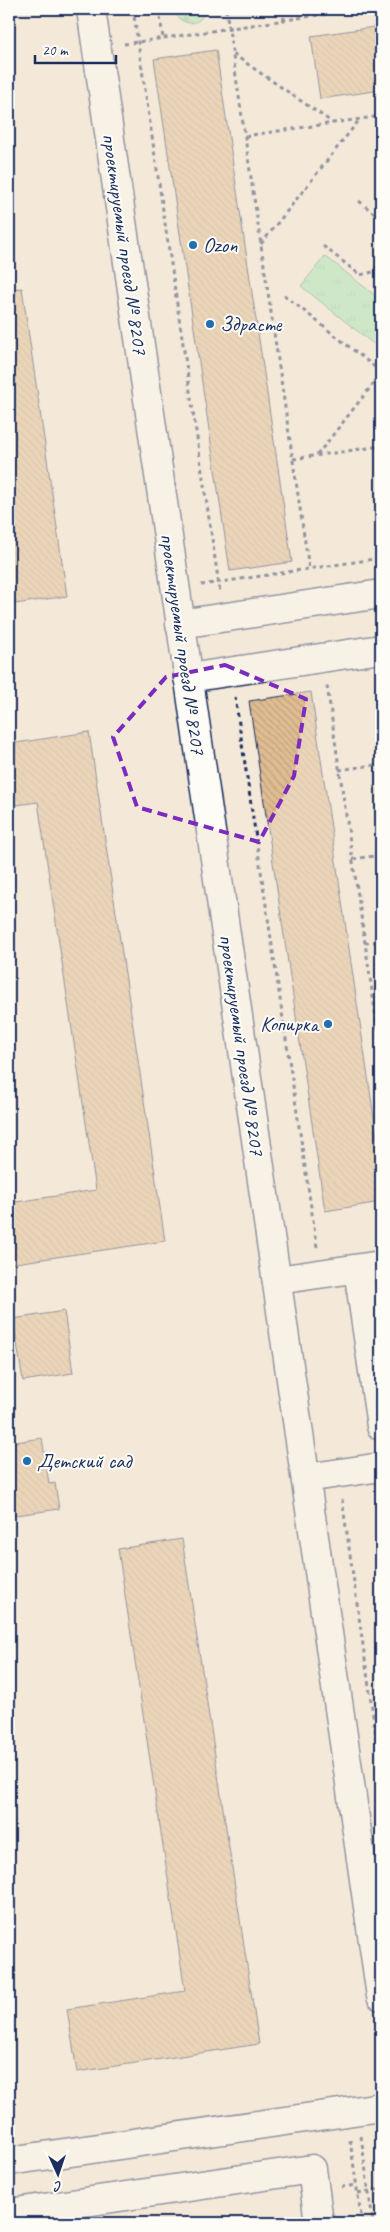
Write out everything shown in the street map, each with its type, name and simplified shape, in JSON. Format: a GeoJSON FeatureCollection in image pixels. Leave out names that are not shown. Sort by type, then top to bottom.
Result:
{"type":"FeatureCollection","features":[{"type":"Feature","properties":{"kind":"street","name":"проектируемый проезд № 8207"},"geometry":{"type":"LineString","coordinates":[[90,9],[381,1996]]}},
{"type":"Feature","properties":{"kind":"street"},"geometry":{"type":"LineString","coordinates":[[180,624],[381,594]]}},
{"type":"Feature","properties":{"kind":"street"},"geometry":{"type":"LineString","coordinates":[[188,678],[381,649]]}},
{"type":"Feature","properties":{"kind":"street"},"geometry":{"type":"LineString","coordinates":[[277,1280],[370,1267],[381,1426]]}},
{"type":"Feature","properties":{"kind":"street"},"geometry":{"type":"LineString","coordinates":[[306,1478],[381,1467]]}},
{"type":"Feature","properties":{"kind":"street"},"geometry":{"type":"LineString","coordinates":[[9,2161],[361,2110]]}},
{"type":"Feature","properties":{"kind":"street"},"geometry":{"type":"LineString","coordinates":[[9,2213],[312,2169],[319,2223]]}},
{"type":"Feature","properties":{"kind":"path"},"geometry":{"type":"LineString","coordinates":[[158,9],[163,38]]}},
{"type":"Feature","properties":{"kind":"path"},"geometry":{"type":"LineString","coordinates":[[226,9],[309,569]]}},
{"type":"Feature","properties":{"kind":"path"},"geometry":{"type":"LineString","coordinates":[[282,9],[284,20]]}},
{"type":"Feature","properties":{"kind":"path"},"geometry":{"type":"LineString","coordinates":[[96,48],[359,9]]}},
{"type":"Feature","properties":{"kind":"path"},"geometry":{"type":"LineString","coordinates":[[233,53],[333,123]]}},
{"type":"Feature","properties":{"kind":"path"},"geometry":{"type":"LineString","coordinates":[[245,136],[381,116]]}},
{"type":"Feature","properties":{"kind":"path"},"geometry":{"type":"LineString","coordinates":[[261,244],[360,119]]}},
{"type":"Feature","properties":{"kind":"path"},"geometry":{"type":"LineString","coordinates":[[359,201],[381,219]]}},
{"type":"Feature","properties":{"kind":"path"},"geometry":{"type":"LineString","coordinates":[[323,246],[360,275],[372,272],[381,261]]}},
{"type":"Feature","properties":{"kind":"path"},"geometry":{"type":"LineString","coordinates":[[284,295],[381,373],[317,455]]}},
{"type":"Feature","properties":{"kind":"path"},"geometry":{"type":"LineString","coordinates":[[293,459],[381,446]]}},
{"type":"Feature","properties":{"kind":"path"},"geometry":{"type":"LineString","coordinates":[[174,588],[381,558]]}},
{"type":"Feature","properties":{"kind":"path"},"geometry":{"type":"LineString","coordinates":[[327,689],[365,943],[380,1029],[381,1051]]}},
{"type":"Feature","properties":{"kind":"path"},"geometry":{"type":"LineString","coordinates":[[339,770],[381,764]]}},
{"type":"Feature","properties":{"kind":"path"},"geometry":{"type":"LineString","coordinates":[[353,859],[381,855]]}},
{"type":"Feature","properties":{"kind":"path"},"geometry":{"type":"LineString","coordinates":[[365,943],[381,940]]}},
{"type":"Feature","properties":{"kind":"path"},"geometry":{"type":"LineString","coordinates":[[338,1474],[381,1770]]}},
{"type":"Feature","properties":{"kind":"path"},"geometry":{"type":"LineString","coordinates":[[361,2110],[373,2223]]}},
{"type":"Feature","properties":{"kind":"path"},"geometry":{"type":"LineString","coordinates":[[361,2110],[358,2193],[362,2223]]}},
{"type":"Feature","properties":{"kind":"path"},"geometry":{"type":"LineString","coordinates":[[358,2193],[381,2189]]}},
{"type":"Feature","properties":{"kind":"highlighted area"},"geometry":{"type":"Polygon","coordinates":[[[225,665],[306,699],[294,776],[259,842],[137,807],[113,737],[166,677],[225,665]]]}},
{"type":"Feature","properties":{"kind":"green space"},"geometry":{"type":"Polygon","coordinates":[[[174,9],[205,9],[199,20],[190,23],[180,19],[174,9]]]}},
{"type":"Feature","properties":{"kind":"green space"},"geometry":{"type":"Polygon","coordinates":[[[325,256],[381,300],[381,350],[301,286],[325,256]]]}},
{"type":"Feature","properties":{"kind":"building"},"geometry":{"type":"Polygon","coordinates":[[[381,26],[381,90],[320,99],[311,36],[381,26]]]}},
{"type":"Feature","properties":{"kind":"building"},"geometry":{"type":"Polygon","coordinates":[[[216,50],[292,562],[230,571],[154,59],[216,50]]]}},
{"type":"Feature","properties":{"kind":"building"},"geometry":{"type":"Polygon","coordinates":[[[22,288],[67,596],[9,605],[9,289],[22,288]]]}},
{"type":"Feature","properties":{"kind":"building"},"geometry":{"type":"Polygon","coordinates":[[[311,692],[381,1165],[381,1202],[325,1211],[249,701],[311,692]]]}},
{"type":"Feature","properties":{"kind":"building"},"geometry":{"type":"Polygon","coordinates":[[[89,732],[165,1241],[9,1264],[9,1203],[96,1190],[38,802],[9,806],[9,744],[89,732]]]}},
{"type":"Feature","properties":{"kind":"building"},"geometry":{"type":"Polygon","coordinates":[[[64,1311],[73,1373],[23,1381],[13,1319],[64,1311]]]}},
{"type":"Feature","properties":{"kind":"building","name":"Детский сад"},"geometry":{"type":"Polygon","coordinates":[[[42,1438],[49,1484],[55,1483],[59,1509],[9,1516],[9,1443],[42,1438]]]}},
{"type":"Feature","properties":{"kind":"building"},"geometry":{"type":"Polygon","coordinates":[[[182,1539],[259,2044],[77,2072],[67,2009],[185,1991],[118,1549],[182,1539]]]}},
{"type":"Feature","properties":{"kind":"place","name":"Ozon"},"geometry":{"type":"Point","coordinates":[193,245]}},
{"type":"Feature","properties":{"kind":"place","name":"Здрасте"},"geometry":{"type":"Point","coordinates":[210,324]}},
{"type":"Feature","properties":{"kind":"place","name":"Копирка"},"geometry":{"type":"Point","coordinates":[328,1024]}},
{"type":"Feature","properties":{"kind":"place","name":"Детский сад"},"geometry":{"type":"Point","coordinates":[27,1461]}}]}
